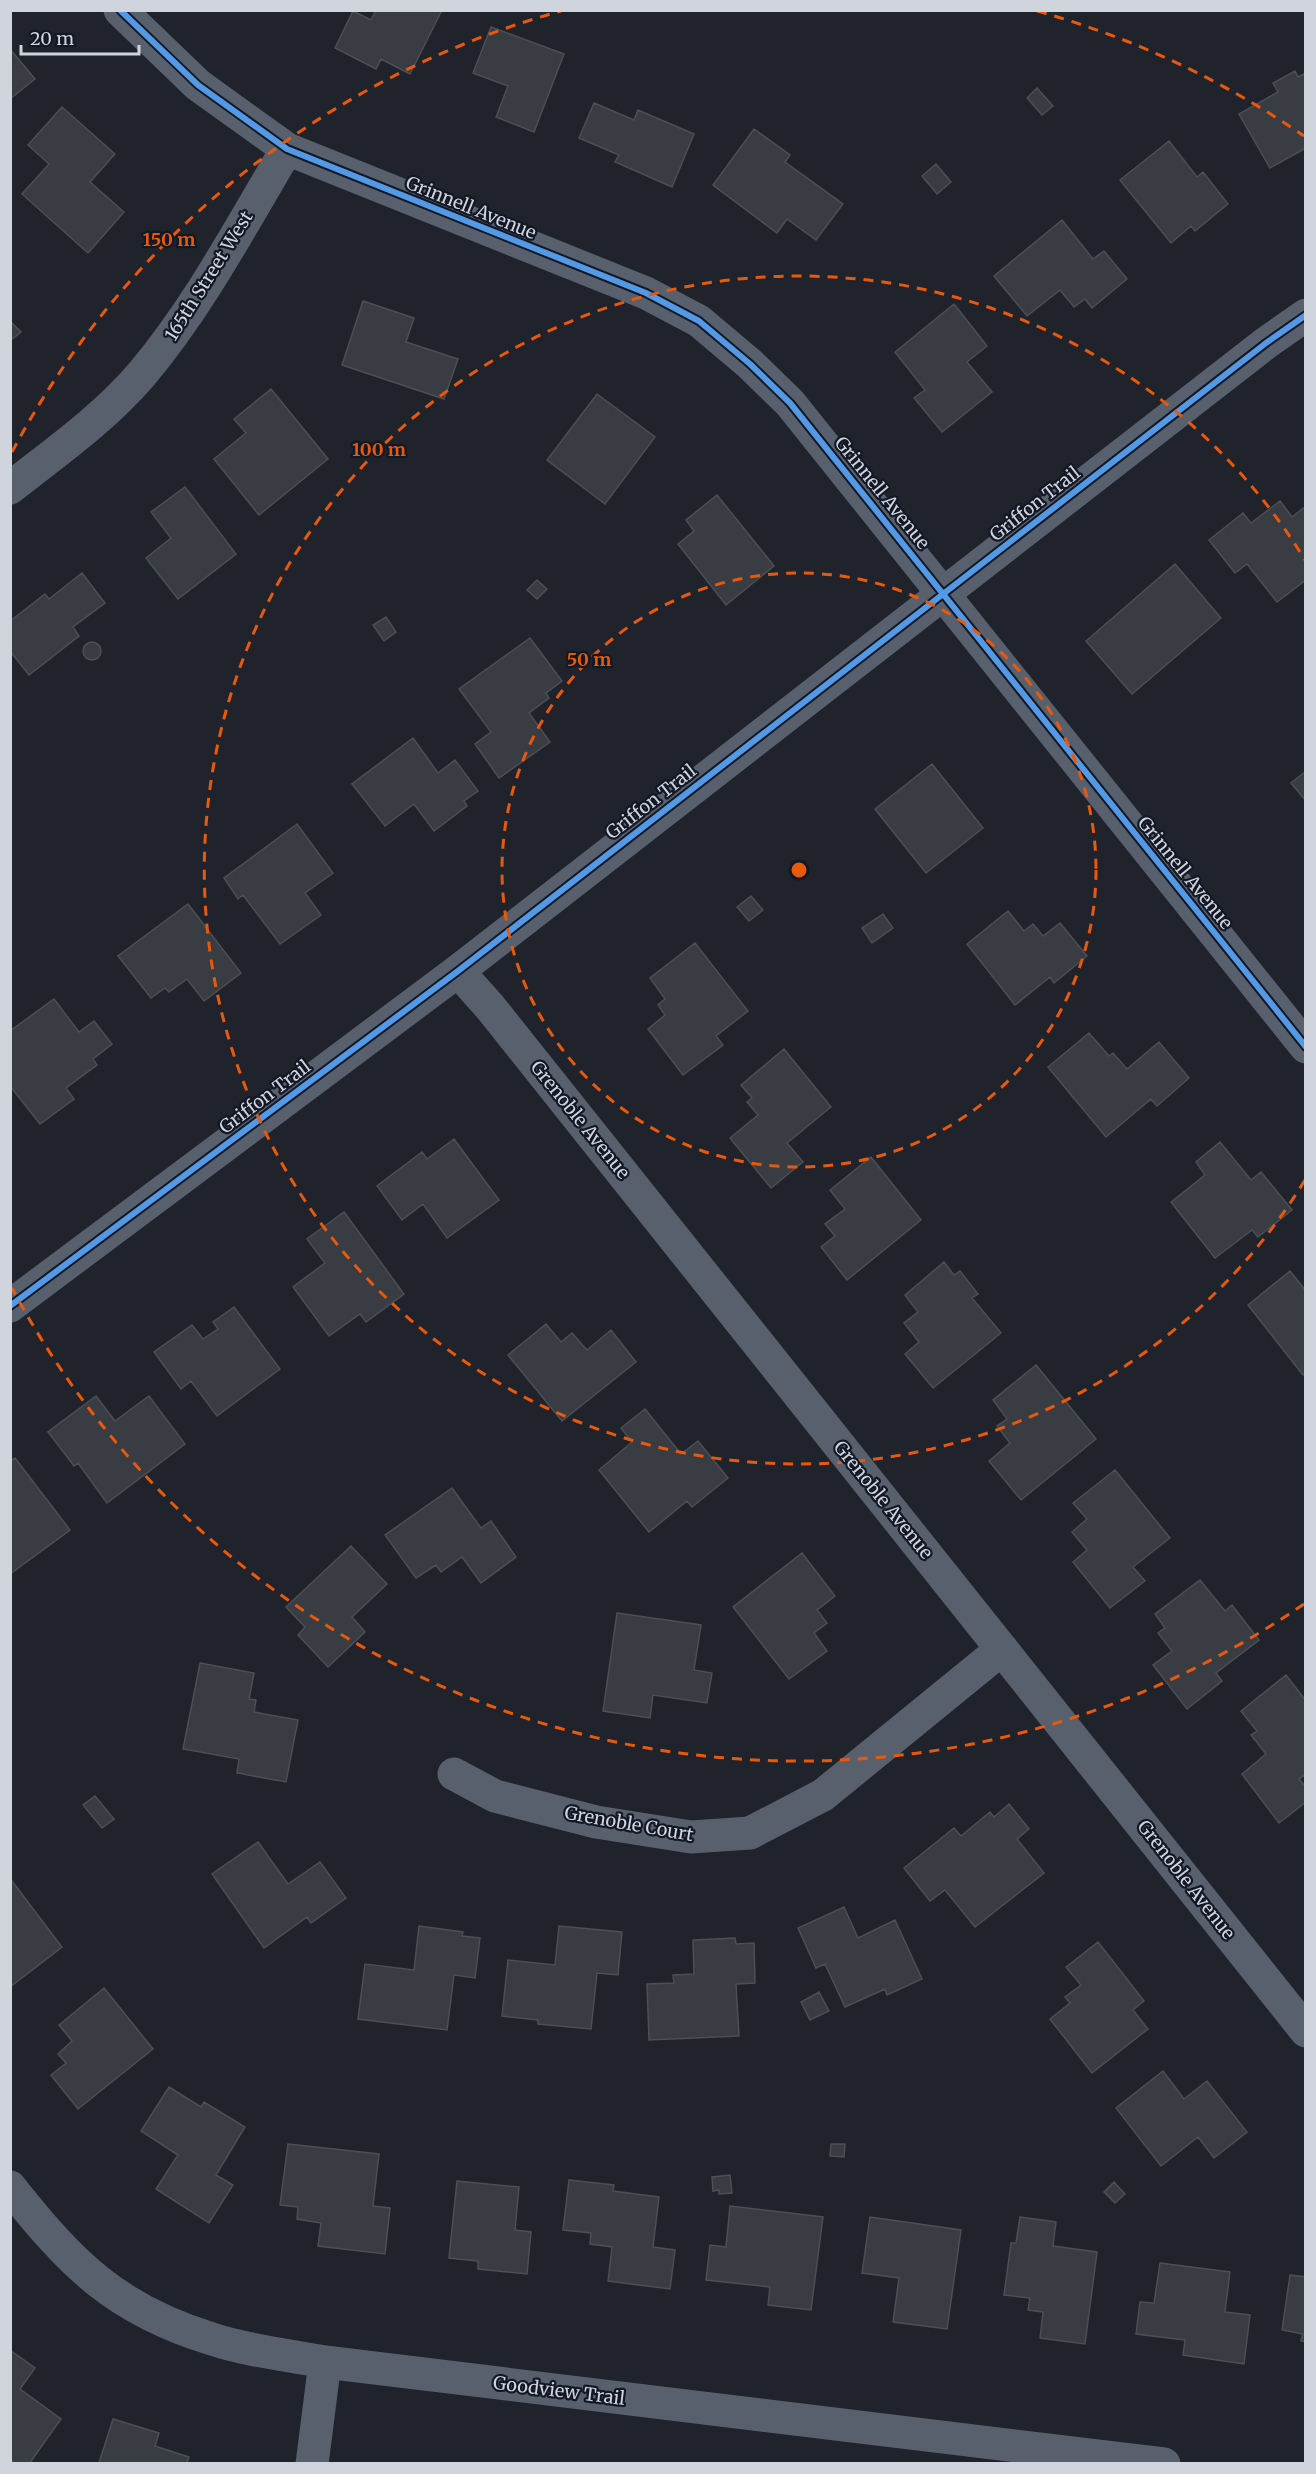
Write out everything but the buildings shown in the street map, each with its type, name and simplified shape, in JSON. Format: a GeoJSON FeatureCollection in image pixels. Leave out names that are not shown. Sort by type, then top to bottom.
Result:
{"type":"FeatureCollection","features":[{"type":"Feature","properties":{"kind":"street","name":"Grinnell Avenue"},"geometry":{"type":"LineString","coordinates":[[120,10],[198,85],[287,149],[646,293],[699,321],[750,364],[790,404],[1305,1047]]}},
{"type":"Feature","properties":{"kind":"street","name":"165th Street West"},"geometry":{"type":"LineString","coordinates":[[10,488],[92,424],[140,376],[185,320],[287,149]]}},
{"type":"Feature","properties":{"kind":"street","name":"Griffon Trail"},"geometry":{"type":"LineString","coordinates":[[10,1306],[458,971],[1305,315]]}},
{"type":"Feature","properties":{"kind":"street","name":"Grenoble Avenue"},"geometry":{"type":"LineString","coordinates":[[458,971],[498,1017],[1305,2031]]}},
{"type":"Feature","properties":{"kind":"street","name":"Grenoble Court"},"geometry":{"type":"LineString","coordinates":[[454,1774],[495,1796],[597,1822],[691,1837],[750,1833],[823,1795],[1002,1649]]}},
{"type":"Feature","properties":{"kind":"street","name":"Goodview Trail"},"geometry":{"type":"LineString","coordinates":[[10,2187],[77,2265],[134,2307],[214,2340],[325,2362],[1164,2463]]}},
{"type":"Feature","properties":{"kind":"street"},"geometry":{"type":"LineString","coordinates":[[312,2463],[325,2362]]}},
{"type":"Feature","properties":{"kind":"cycle path"},"geometry":{"type":"LineString","coordinates":[[120,10],[198,85],[287,149],[646,293],[699,321],[750,364],[790,403],[1306,1047]]}},
{"type":"Feature","properties":{"kind":"cycle path"},"geometry":{"type":"LineString","coordinates":[[10,1306],[458,971],[1266,343],[1306,315]]}}]}
